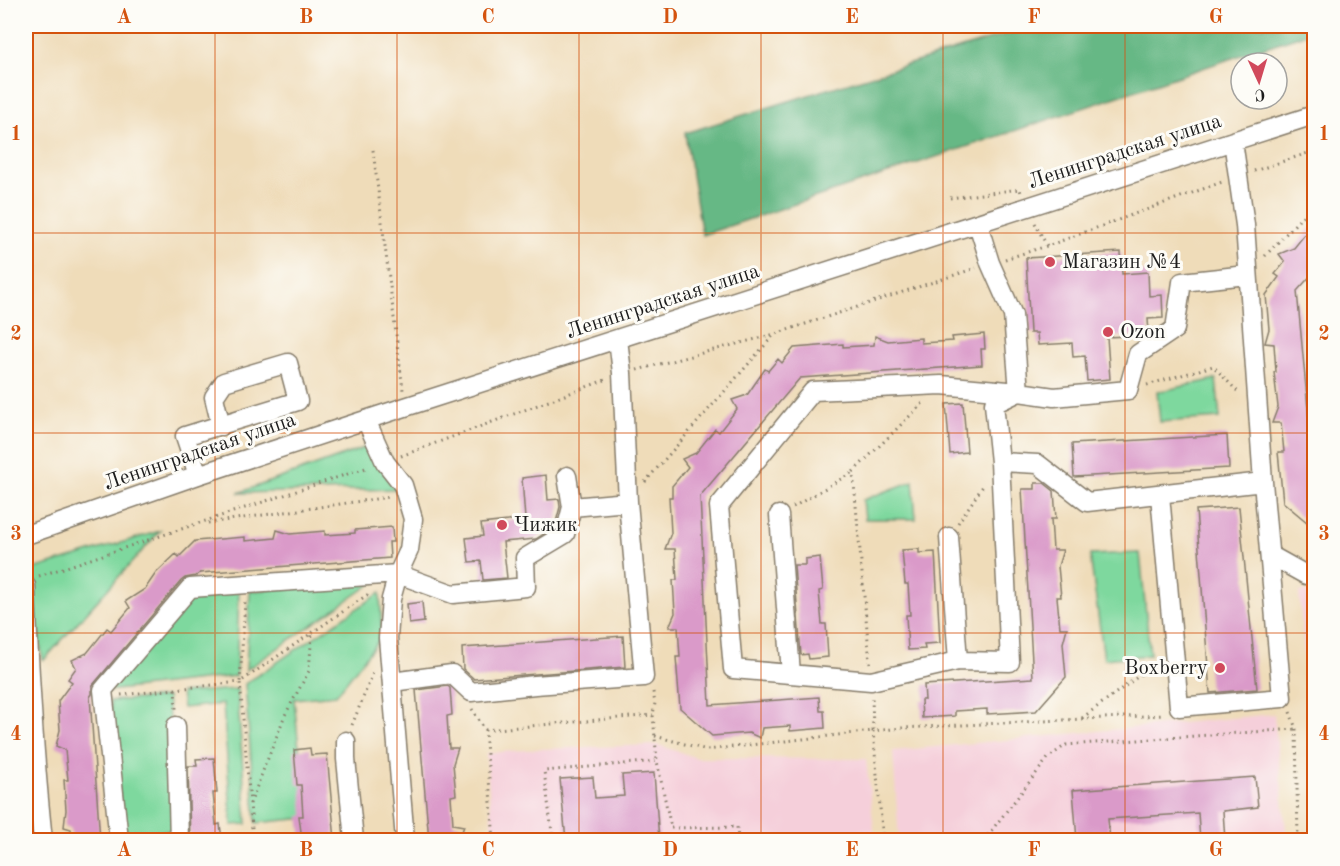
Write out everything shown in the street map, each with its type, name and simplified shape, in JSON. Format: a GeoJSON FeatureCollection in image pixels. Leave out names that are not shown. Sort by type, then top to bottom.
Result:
{"type":"FeatureCollection","features":[{"type":"Feature","properties":{"kind":"street","name":"Ленинградская улица"},"geometry":{"type":"LineString","coordinates":[[26,535],[198,475],[405,407],[1314,115]]}},
{"type":"Feature","properties":{"kind":"street"},"geometry":{"type":"LineString","coordinates":[[1160,495],[1179,707],[1282,698],[1263,482],[1245,225],[1233,141]]}},
{"type":"Feature","properties":{"kind":"street"},"geometry":{"type":"LineString","coordinates":[[978,224],[990,263],[1013,315],[1019,392]]}},
{"type":"Feature","properties":{"kind":"street"},"geometry":{"type":"LineString","coordinates":[[1019,392],[994,404],[1000,462],[1010,662],[958,661],[871,681],[733,669],[719,506],[813,391],[941,385],[1019,392],[1054,397],[1128,390],[1138,354],[1175,329],[1182,282],[1247,275]]}},
{"type":"Feature","properties":{"kind":"street"},"geometry":{"type":"LineString","coordinates":[[392,682],[452,674],[471,692],[644,677],[628,502],[622,374],[618,339]]}},
{"type":"Feature","properties":{"kind":"street"},"geometry":{"type":"LineString","coordinates":[[198,475],[185,436],[221,426],[298,401],[288,363],[224,382],[214,397],[221,426]]}},
{"type":"Feature","properties":{"kind":"street"},"geometry":{"type":"LineString","coordinates":[[366,420],[385,462],[403,485],[413,519],[409,550],[398,574],[391,599],[388,638],[405,840]]}},
{"type":"Feature","properties":{"kind":"street"},"geometry":{"type":"LineString","coordinates":[[1000,462],[1038,465],[1088,502],[1263,482]]}},
{"type":"Feature","properties":{"kind":"street"},"geometry":{"type":"LineString","coordinates":[[119,840],[103,690],[190,588],[398,574],[453,594],[526,587],[525,558],[565,534],[572,507],[567,476]]}},
{"type":"Feature","properties":{"kind":"street"},"geometry":{"type":"LineString","coordinates":[[572,507],[628,502]]}},
{"type":"Feature","properties":{"kind":"street"},"geometry":{"type":"LineString","coordinates":[[779,515],[791,674]]}},
{"type":"Feature","properties":{"kind":"street"},"geometry":{"type":"LineString","coordinates":[[949,537],[958,661]]}},
{"type":"Feature","properties":{"kind":"street"},"geometry":{"type":"LineString","coordinates":[[1270,555],[1306,575],[1314,575]]}},
{"type":"Feature","properties":{"kind":"street"},"geometry":{"type":"LineString","coordinates":[[31,581],[27,668],[43,840]]}},
{"type":"Feature","properties":{"kind":"street"},"geometry":{"type":"LineString","coordinates":[[176,726],[178,840]]}},
{"type":"Feature","properties":{"kind":"street"},"geometry":{"type":"LineString","coordinates":[[346,741],[354,840]]}},
{"type":"Feature","properties":{"kind":"path"},"geometry":{"type":"LineString","coordinates":[[373,150],[405,407]]}},
{"type":"Feature","properties":{"kind":"path"},"geometry":{"type":"LineString","coordinates":[[31,581],[385,462],[622,374],[775,334],[1047,246],[1238,176],[1314,151]]}},
{"type":"Feature","properties":{"kind":"path"},"geometry":{"type":"LineString","coordinates":[[1247,275],[1314,204]]}},
{"type":"Feature","properties":{"kind":"path"},"geometry":{"type":"LineString","coordinates":[[628,502],[775,334]]}},
{"type":"Feature","properties":{"kind":"path"},"geometry":{"type":"LineString","coordinates":[[1128,390],[1213,366],[1258,412]]}},
{"type":"Feature","properties":{"kind":"path"},"geometry":{"type":"LineString","coordinates":[[779,515],[853,472],[941,385]]}},
{"type":"Feature","properties":{"kind":"path"},"geometry":{"type":"LineString","coordinates":[[949,537],[1000,462]]}},
{"type":"Feature","properties":{"kind":"path"},"geometry":{"type":"LineString","coordinates":[[853,472],[883,840]]}},
{"type":"Feature","properties":{"kind":"path"},"geometry":{"type":"LineString","coordinates":[[201,524],[406,495]]}},
{"type":"Feature","properties":{"kind":"path"},"geometry":{"type":"LineString","coordinates":[[102,697],[240,682],[398,574]]}},
{"type":"Feature","properties":{"kind":"path"},"geometry":{"type":"LineString","coordinates":[[246,584],[240,682],[253,840]]}},
{"type":"Feature","properties":{"kind":"path"},"geometry":{"type":"LineString","coordinates":[[250,806],[285,715],[309,671],[312,633]]}},
{"type":"Feature","properties":{"kind":"path"},"geometry":{"type":"LineString","coordinates":[[1080,719],[1173,652]]}},
{"type":"Feature","properties":{"kind":"path"},"geometry":{"type":"LineString","coordinates":[[346,741],[375,669]]}},
{"type":"Feature","properties":{"kind":"path"},"geometry":{"type":"LineString","coordinates":[[644,677],[651,684],[655,703],[653,715],[657,761],[670,828],[736,827],[738,840]]}},
{"type":"Feature","properties":{"kind":"path"},"geometry":{"type":"LineString","coordinates":[[175,689],[176,726]]}},
{"type":"Feature","properties":{"kind":"path"},"geometry":{"type":"LineString","coordinates":[[468,702],[485,730],[494,840]]}},
{"type":"Feature","properties":{"kind":"path"},"geometry":{"type":"LineString","coordinates":[[1289,708],[1296,729],[1298,840]]}},
{"type":"Feature","properties":{"kind":"path"},"geometry":{"type":"LineString","coordinates":[[655,736],[707,750],[902,728],[1173,714]]}},
{"type":"Feature","properties":{"kind":"path"},"geometry":{"type":"LineString","coordinates":[[485,730],[653,715]]}},
{"type":"Feature","properties":{"kind":"path"},"geometry":{"type":"LineString","coordinates":[[984,840],[1049,757],[1066,746],[1296,729]]}},
{"type":"Feature","properties":{"kind":"path"},"geometry":{"type":"LineString","coordinates":[[553,840],[544,771],[657,761]]}},
{"type":"Feature","properties":{"kind":"path"},"geometry":{"type":"LineString","coordinates":[[489,840],[494,833]]}},
{"type":"Feature","properties":{"kind":"shaded area"},"geometry":{"type":"Polygon","coordinates":[[[1314,591],[1314,770],[1299,592],[1314,591]]]}},
{"type":"Feature","properties":{"kind":"shaded area"},"geometry":{"type":"Polygon","coordinates":[[[1274,714],[1287,840],[899,840],[893,751],[1274,714]]]}},
{"type":"Feature","properties":{"kind":"shaded area"},"geometry":{"type":"Polygon","coordinates":[[[658,745],[697,758],[866,759],[875,840],[493,840],[486,753],[658,745]]]}},
{"type":"Feature","properties":{"kind":"green space"},"geometry":{"type":"Polygon","coordinates":[[[1033,26],[1314,26],[1314,31],[1254,51],[1229,51],[1229,59],[702,235],[685,133],[1033,26]]]}},
{"type":"Feature","properties":{"kind":"green space"},"geometry":{"type":"Polygon","coordinates":[[[1216,379],[1220,418],[1160,422],[1157,392],[1216,379]]]}},
{"type":"Feature","properties":{"kind":"green space"},"geometry":{"type":"Polygon","coordinates":[[[367,447],[398,489],[238,493],[367,447]]]}},
{"type":"Feature","properties":{"kind":"green space"},"geometry":{"type":"Polygon","coordinates":[[[913,481],[916,519],[865,519],[863,500],[913,481]]]}},
{"type":"Feature","properties":{"kind":"green space"},"geometry":{"type":"Polygon","coordinates":[[[160,531],[43,661],[27,571],[160,531]]]}},
{"type":"Feature","properties":{"kind":"green space"},"geometry":{"type":"Polygon","coordinates":[[[1140,553],[1150,655],[1104,659],[1090,555],[1140,553]]]}},
{"type":"Feature","properties":{"kind":"green space"},"geometry":{"type":"Polygon","coordinates":[[[377,580],[246,670],[250,591],[377,580]]]}},
{"type":"Feature","properties":{"kind":"green space"},"geometry":{"type":"Polygon","coordinates":[[[239,591],[236,676],[107,691],[194,595],[239,591]]]}},
{"type":"Feature","properties":{"kind":"green space"},"geometry":{"type":"Polygon","coordinates":[[[380,593],[382,636],[336,695],[294,699],[306,818],[256,823],[245,684],[380,593]]]}},
{"type":"Feature","properties":{"kind":"green space"},"geometry":{"type":"Polygon","coordinates":[[[237,689],[247,824],[232,825],[223,704],[183,708],[181,693],[237,689]]]}},
{"type":"Feature","properties":{"kind":"green space"},"geometry":{"type":"Polygon","coordinates":[[[167,697],[179,830],[123,835],[110,701],[167,697]]]}},
{"type":"Feature","properties":{"kind":"building"},"geometry":{"type":"Polygon","coordinates":[[[1314,223],[1314,272],[1297,291],[1314,475],[1314,528],[1283,502],[1278,452],[1284,452],[1281,423],[1272,423],[1278,407],[1274,344],[1265,343],[1269,329],[1266,295],[1279,277],[1275,274],[1285,262],[1279,254],[1294,248],[1314,223]]]}},
{"type":"Feature","properties":{"kind":"building"},"geometry":{"type":"Polygon","coordinates":[[[1121,252],[1122,274],[1148,272],[1149,296],[1162,295],[1163,318],[1148,319],[1149,333],[1147,335],[1107,337],[1110,379],[1087,381],[1085,356],[1073,357],[1072,343],[1038,345],[1037,333],[1030,333],[1026,258],[1121,252]]]}},
{"type":"Feature","properties":{"kind":"building"},"geometry":{"type":"Polygon","coordinates":[[[984,334],[985,349],[981,349],[982,365],[800,378],[700,496],[710,705],[819,697],[820,711],[824,711],[825,728],[790,731],[790,726],[762,728],[760,738],[749,733],[712,736],[680,708],[676,657],[680,657],[678,627],[669,627],[675,613],[673,580],[677,580],[675,549],[665,549],[671,533],[669,497],[672,497],[672,486],[688,467],[682,459],[696,453],[715,429],[719,432],[737,409],[732,400],[747,395],[765,369],[768,371],[778,359],[782,363],[794,348],[843,344],[843,347],[874,345],[875,336],[888,341],[921,338],[921,343],[953,341],[952,337],[984,334]]]}},
{"type":"Feature","properties":{"kind":"building"},"geometry":{"type":"Polygon","coordinates":[[[963,403],[967,452],[950,454],[946,404],[963,403]]]}},
{"type":"Feature","properties":{"kind":"building"},"geometry":{"type":"Polygon","coordinates":[[[1227,435],[1229,468],[1074,477],[1072,444],[1227,435]]]}},
{"type":"Feature","properties":{"kind":"building"},"geometry":{"type":"Polygon","coordinates":[[[546,475],[548,500],[559,499],[560,507],[556,522],[548,523],[548,531],[536,539],[503,542],[507,578],[483,580],[481,561],[469,562],[466,538],[483,536],[481,524],[525,519],[522,478],[546,475]]]}},
{"type":"Feature","properties":{"kind":"building"},"geometry":{"type":"Polygon","coordinates":[[[1035,483],[1044,483],[1054,491],[1056,519],[1051,519],[1053,550],[1063,550],[1058,566],[1061,597],[1057,597],[1060,628],[1067,628],[1063,643],[1066,677],[1036,711],[987,714],[987,709],[955,711],[955,716],[922,718],[921,700],[925,700],[924,685],[1033,678],[1022,489],[1035,489],[1035,483]]]}},
{"type":"Feature","properties":{"kind":"building"},"geometry":{"type":"Polygon","coordinates":[[[1239,507],[1257,689],[1210,693],[1196,510],[1239,507]]]}},
{"type":"Feature","properties":{"kind":"building"},"geometry":{"type":"Polygon","coordinates":[[[392,527],[393,542],[389,542],[390,558],[200,573],[181,581],[92,686],[90,697],[100,840],[72,840],[71,829],[64,827],[66,810],[64,780],[68,780],[65,750],[56,746],[60,730],[58,701],[72,682],[68,679],[76,668],[72,660],[87,653],[107,628],[111,631],[130,608],[126,601],[145,589],[156,573],[176,554],[179,557],[195,541],[245,537],[245,541],[275,538],[277,530],[290,534],[325,531],[325,535],[392,527]]]}},
{"type":"Feature","properties":{"kind":"building"},"geometry":{"type":"Polygon","coordinates":[[[919,549],[919,553],[935,552],[940,643],[924,644],[925,649],[908,650],[906,615],[910,615],[908,584],[905,584],[902,550],[919,549]]]}},
{"type":"Feature","properties":{"kind":"building"},"geometry":{"type":"Polygon","coordinates":[[[820,557],[823,590],[819,591],[822,624],[826,624],[828,657],[809,659],[808,654],[801,655],[794,565],[805,565],[805,559],[820,557]]]}},
{"type":"Feature","properties":{"kind":"building"},"geometry":{"type":"Polygon","coordinates":[[[422,602],[424,622],[409,624],[407,604],[422,602]]]}},
{"type":"Feature","properties":{"kind":"building"},"geometry":{"type":"Polygon","coordinates":[[[623,636],[625,667],[474,679],[463,669],[462,648],[623,636]]]}},
{"type":"Feature","properties":{"kind":"building"},"geometry":{"type":"Polygon","coordinates":[[[448,686],[452,715],[447,716],[449,748],[458,748],[453,764],[456,795],[451,796],[453,824],[464,826],[459,840],[429,840],[416,690],[448,686]]]}},
{"type":"Feature","properties":{"kind":"building"},"geometry":{"type":"Polygon","coordinates":[[[310,748],[311,755],[327,754],[335,840],[302,840],[299,816],[303,816],[301,785],[297,785],[294,750],[310,748]]]}},
{"type":"Feature","properties":{"kind":"building"},"geometry":{"type":"Polygon","coordinates":[[[214,758],[217,793],[213,793],[216,825],[220,824],[222,840],[190,840],[188,766],[197,766],[196,759],[214,758]]]}},
{"type":"Feature","properties":{"kind":"building"},"geometry":{"type":"Polygon","coordinates":[[[654,773],[659,840],[566,840],[560,779],[593,777],[595,798],[624,796],[622,775],[654,773]]]}},
{"type":"Feature","properties":{"kind":"building"},"geometry":{"type":"Polygon","coordinates":[[[1255,777],[1258,807],[1223,811],[1225,840],[1200,840],[1198,813],[1108,819],[1110,840],[1077,840],[1073,790],[1255,777]]]}},
{"type":"Feature","properties":{"kind":"place","name":"Магазин №4"},"geometry":{"type":"Point","coordinates":[1050,262]}},
{"type":"Feature","properties":{"kind":"place","name":"Ozon"},"geometry":{"type":"Point","coordinates":[1108,332]}},
{"type":"Feature","properties":{"kind":"place","name":"Чижик"},"geometry":{"type":"Point","coordinates":[502,525]}},
{"type":"Feature","properties":{"kind":"place","name":"Boxberry"},"geometry":{"type":"Point","coordinates":[1220,668]}}]}
